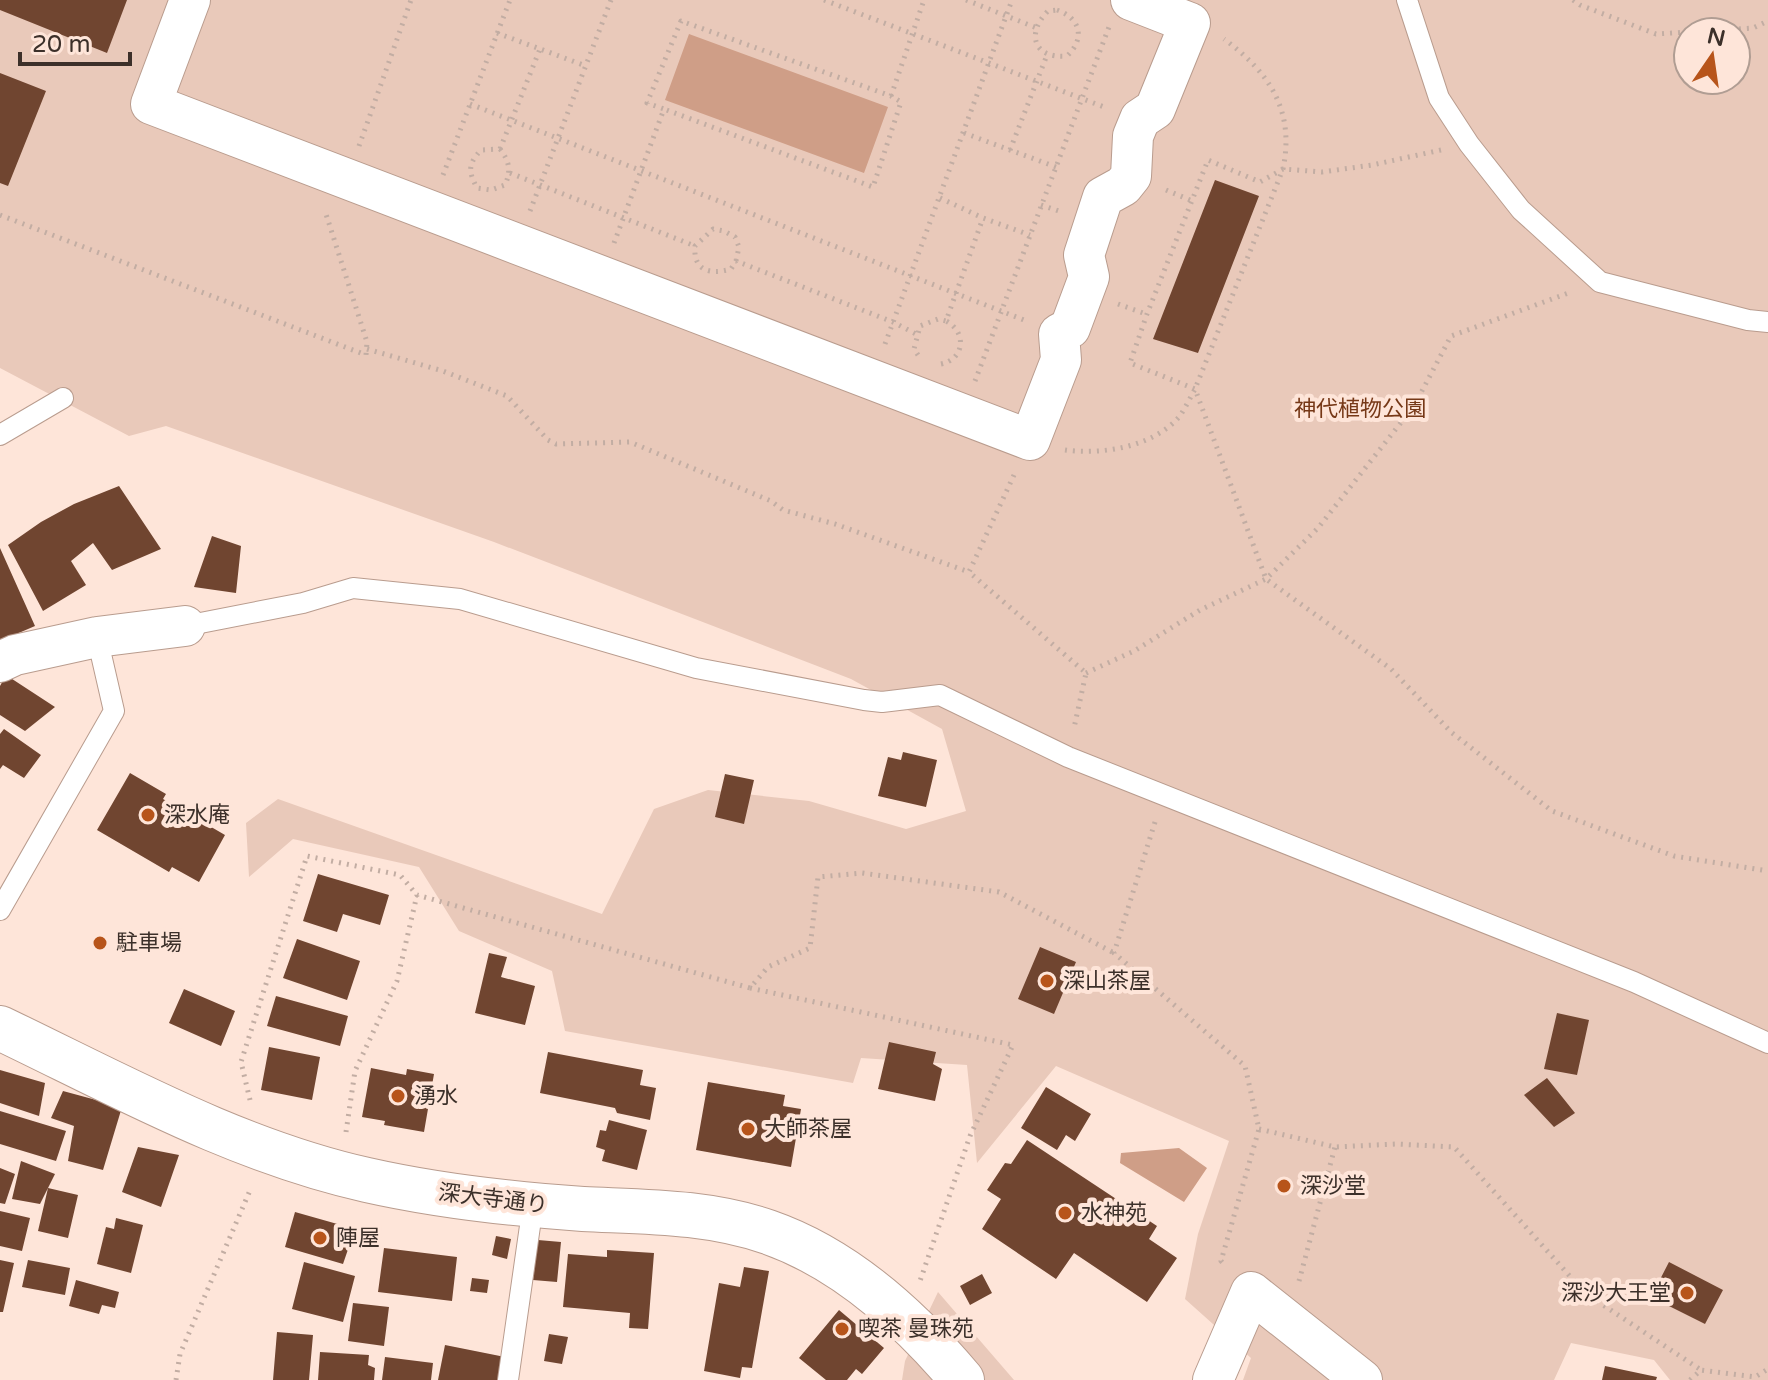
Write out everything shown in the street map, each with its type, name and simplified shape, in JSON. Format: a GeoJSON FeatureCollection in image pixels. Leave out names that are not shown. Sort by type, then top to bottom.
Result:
{"type":"FeatureCollection","features":[{"type":"Feature","properties":{"kind":"street"},"geometry":{"type":"LineString","coordinates":[[190,0],[151,104],[1030,440],[1061,360],[1059,334],[1070,328],[1089,277],[1084,255],[1103,197],[1123,186],[1131,176],[1133,136],[1140,119],[1155,109],[1190,23],[1122,7]]}},
{"type":"Feature","properties":{"kind":"street"},"geometry":{"type":"LineString","coordinates":[[0,662],[15,655],[97,637],[185,626]]}},
{"type":"Feature","properties":{"kind":"street","name":"深大寺通り"},"geometry":{"type":"LineString","coordinates":[[0,1028],[217,1132],[340,1173],[443,1195],[533,1205],[678,1212],[769,1232],[837,1267],[873,1291],[904,1317],[962,1380]]}},
{"type":"Feature","properties":{"kind":"street"},"geometry":{"type":"LineString","coordinates":[[1213,1380],[1251,1292],[1362,1380]]}},
{"type":"Feature","properties":{"kind":"lane"},"geometry":{"type":"LineString","coordinates":[[1407,0],[1439,98],[1469,144],[1521,210],[1600,282],[1748,320],[1768,322]]}},
{"type":"Feature","properties":{"kind":"lane"},"geometry":{"type":"LineString","coordinates":[[0,435],[63,398]]}},
{"type":"Feature","properties":{"kind":"lane"},"geometry":{"type":"LineString","coordinates":[[185,626],[303,603],[353,588],[460,599],[696,668],[882,702],[940,695],[1068,757],[1634,982],[1768,1043]]}},
{"type":"Feature","properties":{"kind":"lane"},"geometry":{"type":"LineString","coordinates":[[0,910],[114,711],[97,637]]}},
{"type":"Feature","properties":{"kind":"lane"},"geometry":{"type":"LineString","coordinates":[[508,1380],[533,1205]]}},
{"type":"Feature","properties":{"kind":"path"},"geometry":{"type":"LineString","coordinates":[[347,180],[411,0]]}},
{"type":"Feature","properties":{"kind":"path"},"geometry":{"type":"LineString","coordinates":[[428,212],[508,0]]}},
{"type":"Feature","properties":{"kind":"path"},"geometry":{"type":"LineString","coordinates":[[516,246],[610,0]]}},
{"type":"Feature","properties":{"kind":"path"},"geometry":{"type":"LineString","coordinates":[[824,0],[1140,119]]}},
{"type":"Feature","properties":{"kind":"path"},"geometry":{"type":"LineString","coordinates":[[891,96],[924,0]]}},
{"type":"Feature","properties":{"kind":"path"},"geometry":{"type":"LineString","coordinates":[[966,0],[1037,28]]}},
{"type":"Feature","properties":{"kind":"path"},"geometry":{"type":"LineString","coordinates":[[872,381],[1012,0]]}},
{"type":"Feature","properties":{"kind":"path"},"geometry":{"type":"LineString","coordinates":[[1573,0],[1656,34],[1672,33]]}},
{"type":"Feature","properties":{"kind":"path"},"geometry":{"type":"LineString","coordinates":[[962,416],[1081,99],[1122,7]]}},
{"type":"Feature","properties":{"kind":"path"},"geometry":{"type":"LineString","coordinates":[[1057,10],[1076,21],[1079,30],[1073,50],[1067,56],[1047,55],[1034,38],[1037,28],[1048,11],[1057,10]]}},
{"type":"Feature","properties":{"kind":"path"},"geometry":{"type":"LineString","coordinates":[[681,21],[901,102],[873,187],[664,109],[647,103],[681,21]]}},
{"type":"Feature","properties":{"kind":"path"},"geometry":{"type":"LineString","coordinates":[[969,572],[1030,440],[1048,447],[1079,452],[1117,449],[1148,439],[1178,418],[1195,389],[1283,169],[1287,146],[1278,97],[1258,67],[1225,40],[1190,23]]}},
{"type":"Feature","properties":{"kind":"path"},"geometry":{"type":"LineString","coordinates":[[497,33],[586,66]]}},
{"type":"Feature","properties":{"kind":"path"},"geometry":{"type":"LineString","coordinates":[[500,149],[540,49]]}},
{"type":"Feature","properties":{"kind":"path"},"geometry":{"type":"LineString","coordinates":[[1010,150],[1047,55]]}},
{"type":"Feature","properties":{"kind":"path"},"geometry":{"type":"LineString","coordinates":[[470,104],[1059,334]]}},
{"type":"Feature","properties":{"kind":"path"},"geometry":{"type":"LineString","coordinates":[[599,277],[664,109]]}},
{"type":"Feature","properties":{"kind":"path"},"geometry":{"type":"LineString","coordinates":[[964,133],[1056,167]]}},
{"type":"Feature","properties":{"kind":"path"},"geometry":{"type":"LineString","coordinates":[[1469,144],[1322,172],[1283,169],[1260,182],[1208,160],[1190,200],[1130,363],[1195,389],[1266,579],[1391,669],[1451,732],[1552,811],[1674,856],[1768,871]]}},
{"type":"Feature","properties":{"kind":"path"},"geometry":{"type":"LineString","coordinates":[[500,149],[507,158],[510,173],[505,185],[491,190],[477,188],[470,173],[471,161],[481,150],[500,149]]}},
{"type":"Feature","properties":{"kind":"path"},"geometry":{"type":"LineString","coordinates":[[0,215],[366,355],[367,342],[311,166]]}},
{"type":"Feature","properties":{"kind":"path"},"geometry":{"type":"LineString","coordinates":[[510,173],[695,246]]}},
{"type":"Feature","properties":{"kind":"path"},"geometry":{"type":"LineString","coordinates":[[940,198],[1030,235]]}},
{"type":"Feature","properties":{"kind":"path"},"geometry":{"type":"LineString","coordinates":[[946,321],[983,218]]}},
{"type":"Feature","properties":{"kind":"path"},"geometry":{"type":"LineString","coordinates":[[713,229],[724,231],[735,237],[739,247],[736,261],[731,269],[709,273],[699,268],[694,256],[695,246],[713,229]]}},
{"type":"Feature","properties":{"kind":"path"},"geometry":{"type":"LineString","coordinates":[[736,261],[893,322],[916,334]]}},
{"type":"Feature","properties":{"kind":"path"},"geometry":{"type":"LineString","coordinates":[[1086,673],[1134,651],[1200,610],[1266,579],[1318,528],[1414,406],[1451,336],[1600,282]]}},
{"type":"Feature","properties":{"kind":"path"},"geometry":{"type":"LineString","coordinates":[[922,360],[914,349],[920,326],[938,319],[946,321],[958,331],[960,351],[953,360],[933,365]]}},
{"type":"Feature","properties":{"kind":"path"},"geometry":{"type":"LineString","coordinates":[[367,349],[443,371],[507,396],[548,440],[556,444],[630,442],[771,501],[783,510],[835,524],[969,572],[1086,673]]}},
{"type":"Feature","properties":{"kind":"path"},"geometry":{"type":"LineString","coordinates":[[1068,757],[1086,673]]}},
{"type":"Feature","properties":{"kind":"path"},"geometry":{"type":"LineString","coordinates":[[1114,953],[1164,794]]}},
{"type":"Feature","properties":{"kind":"path"},"geometry":{"type":"LineString","coordinates":[[176,1380],[180,1354],[267,1151],[241,1062],[307,856],[400,875],[417,895],[750,988],[1013,1045],[970,1136],[929,1259],[904,1317]]}},
{"type":"Feature","properties":{"kind":"path"},"geometry":{"type":"LineString","coordinates":[[750,988],[768,967],[810,948],[818,877],[862,873],[999,892],[1114,953],[1245,1066],[1259,1129],[1221,1261],[1251,1292]]}},
{"type":"Feature","properties":{"kind":"path"},"geometry":{"type":"LineString","coordinates":[[340,1173],[355,1071],[397,981],[417,895]]}},
{"type":"Feature","properties":{"kind":"path"},"geometry":{"type":"LineString","coordinates":[[1259,1129],[1335,1147],[1396,1144],[1454,1147],[1585,1293],[1701,1370],[1755,1377],[1768,1369]]}},
{"type":"Feature","properties":{"kind":"path"},"geometry":{"type":"LineString","coordinates":[[1288,1320],[1335,1147]]}},
{"type":"Feature","properties":{"kind":"path"},"geometry":{"type":"LineString","coordinates":[[1690,1380],[1701,1370]]}},
{"type":"Feature","properties":{"kind":"green space","name":"神代植物公園"},"geometry":{"type":"Polygon","coordinates":[[[0,0],[1768,0],[1768,1380],[1670,1380],[1654,1360],[1571,1343],[1554,1380],[1243,1380],[1251,1358],[1185,1299],[1198,1234],[1229,1141],[1056,1066],[977,1163],[967,1065],[861,1058],[853,1083],[565,1031],[552,971],[459,931],[419,867],[293,839],[249,877],[246,823],[278,799],[602,914],[654,809],[708,790],[809,801],[906,829],[966,811],[942,729],[851,679],[494,542],[166,426],[129,436],[0,368],[0,0]]]}},
{"type":"Feature","properties":{"kind":"green space"},"geometry":{"type":"Polygon","coordinates":[[[938,1292],[1014,1380],[902,1380],[905,1361],[938,1292]]]}},
{"type":"Feature","properties":{"kind":"shaded area"},"geometry":{"type":"Polygon","coordinates":[[[689,34],[888,107],[864,173],[665,100],[689,34]]]}},
{"type":"Feature","properties":{"kind":"shaded area"},"geometry":{"type":"Polygon","coordinates":[[[1179,1148],[1207,1168],[1184,1202],[1120,1163],[1121,1153],[1179,1148]]]}},
{"type":"Feature","properties":{"kind":"building"},"geometry":{"type":"Polygon","coordinates":[[[0,0],[127,0],[107,53],[0,10],[0,0]]]}},
{"type":"Feature","properties":{"kind":"building"},"geometry":{"type":"Polygon","coordinates":[[[0,73],[46,91],[8,186],[0,183],[0,73]]]}},
{"type":"Feature","properties":{"kind":"building"},"geometry":{"type":"Polygon","coordinates":[[[1215,180],[1259,196],[1198,353],[1153,339],[1215,180]]]}},
{"type":"Feature","properties":{"kind":"building"},"geometry":{"type":"Polygon","coordinates":[[[119,486],[161,549],[112,570],[93,543],[71,561],[86,585],[43,611],[8,545],[74,504],[119,486]]]}},
{"type":"Feature","properties":{"kind":"building"},"geometry":{"type":"Polygon","coordinates":[[[212,536],[241,546],[236,593],[194,587],[212,536]]]}},
{"type":"Feature","properties":{"kind":"building"},"geometry":{"type":"Polygon","coordinates":[[[0,548],[35,626],[0,641],[0,548]]]}},
{"type":"Feature","properties":{"kind":"building"},"geometry":{"type":"Polygon","coordinates":[[[6,675],[55,707],[25,731],[0,715],[0,686],[6,675]]]}},
{"type":"Feature","properties":{"kind":"building"},"geometry":{"type":"Polygon","coordinates":[[[4,729],[41,755],[24,778],[3,765],[0,769],[0,734],[4,729]]]}},
{"type":"Feature","properties":{"kind":"building"},"geometry":{"type":"Polygon","coordinates":[[[903,752],[937,760],[926,807],[878,796],[888,757],[901,760],[903,752]]]}},
{"type":"Feature","properties":{"kind":"building","name":"深水庵"},"geometry":{"type":"Polygon","coordinates":[[[130,773],[166,794],[163,799],[225,835],[199,882],[172,867],[169,872],[97,830],[130,773]]]}},
{"type":"Feature","properties":{"kind":"building"},"geometry":{"type":"Polygon","coordinates":[[[725,774],[754,780],[744,824],[715,817],[725,774]]]}},
{"type":"Feature","properties":{"kind":"building"},"geometry":{"type":"Polygon","coordinates":[[[318,874],[389,895],[380,925],[343,914],[337,932],[303,921],[318,874]]]}},
{"type":"Feature","properties":{"kind":"building"},"geometry":{"type":"Polygon","coordinates":[[[297,939],[360,961],[347,1000],[283,978],[297,939]]]}},
{"type":"Feature","properties":{"kind":"building","name":"深山茶屋"},"geometry":{"type":"Polygon","coordinates":[[[1040,947],[1076,962],[1054,1014],[1018,999],[1040,947]]]}},
{"type":"Feature","properties":{"kind":"building"},"geometry":{"type":"Polygon","coordinates":[[[489,953],[507,957],[501,977],[535,986],[525,1025],[475,1013],[489,953]]]}},
{"type":"Feature","properties":{"kind":"building"},"geometry":{"type":"Polygon","coordinates":[[[184,989],[235,1011],[221,1046],[169,1023],[184,989]]]}},
{"type":"Feature","properties":{"kind":"building"},"geometry":{"type":"Polygon","coordinates":[[[276,996],[348,1016],[340,1046],[267,1026],[276,996]]]}},
{"type":"Feature","properties":{"kind":"building"},"geometry":{"type":"Polygon","coordinates":[[[1557,1013],[1589,1020],[1577,1075],[1544,1069],[1557,1013]]]}},
{"type":"Feature","properties":{"kind":"building"},"geometry":{"type":"Polygon","coordinates":[[[889,1042],[936,1052],[933,1064],[942,1069],[935,1101],[878,1089],[889,1042]]]}},
{"type":"Feature","properties":{"kind":"building"},"geometry":{"type":"Polygon","coordinates":[[[269,1047],[320,1057],[312,1100],[261,1090],[269,1047]]]}},
{"type":"Feature","properties":{"kind":"building"},"geometry":{"type":"Polygon","coordinates":[[[548,1052],[643,1070],[640,1085],[656,1088],[650,1120],[617,1113],[615,1108],[540,1093],[548,1052]]]}},
{"type":"Feature","properties":{"kind":"building","name":"湧水"},"geometry":{"type":"Polygon","coordinates":[[[371,1068],[406,1075],[407,1069],[434,1074],[424,1132],[384,1125],[385,1121],[362,1117],[371,1068]]]}},
{"type":"Feature","properties":{"kind":"building"},"geometry":{"type":"Polygon","coordinates":[[[0,1070],[45,1083],[39,1116],[0,1103],[0,1070]]]}},
{"type":"Feature","properties":{"kind":"building"},"geometry":{"type":"Polygon","coordinates":[[[1547,1078],[1575,1113],[1554,1127],[1524,1095],[1547,1078]]]}},
{"type":"Feature","properties":{"kind":"building","name":"大師茶屋"},"geometry":{"type":"Polygon","coordinates":[[[708,1082],[785,1095],[783,1106],[801,1109],[791,1167],[696,1150],[708,1082]]]}},
{"type":"Feature","properties":{"kind":"building"},"geometry":{"type":"Polygon","coordinates":[[[1046,1087],[1091,1114],[1075,1141],[1066,1135],[1057,1150],[1021,1128],[1046,1087]]]}},
{"type":"Feature","properties":{"kind":"building"},"geometry":{"type":"Polygon","coordinates":[[[63,1091],[122,1107],[103,1170],[68,1161],[74,1126],[51,1118],[63,1091]]]}},
{"type":"Feature","properties":{"kind":"building"},"geometry":{"type":"Polygon","coordinates":[[[0,1111],[66,1131],[56,1161],[0,1144],[0,1111]]]}},
{"type":"Feature","properties":{"kind":"building"},"geometry":{"type":"Polygon","coordinates":[[[609,1120],[647,1130],[637,1170],[602,1161],[605,1150],[596,1147],[600,1130],[606,1131],[609,1120]]]}},
{"type":"Feature","properties":{"kind":"building","name":"水神苑"},"geometry":{"type":"Polygon","coordinates":[[[1027,1140],[1157,1226],[1149,1239],[1177,1258],[1147,1302],[1074,1253],[1056,1279],[982,1229],[1001,1199],[987,1190],[1005,1163],[1011,1164],[1027,1140]]]}},
{"type":"Feature","properties":{"kind":"building"},"geometry":{"type":"Polygon","coordinates":[[[138,1147],[179,1155],[161,1207],[122,1192],[138,1147]]]}},
{"type":"Feature","properties":{"kind":"building"},"geometry":{"type":"Polygon","coordinates":[[[21,1161],[55,1174],[40,1204],[12,1199],[21,1161]]]}},
{"type":"Feature","properties":{"kind":"building"},"geometry":{"type":"Polygon","coordinates":[[[0,1168],[15,1174],[5,1204],[0,1203],[0,1168]]]}},
{"type":"Feature","properties":{"kind":"building"},"geometry":{"type":"Polygon","coordinates":[[[48,1188],[78,1195],[68,1238],[38,1231],[48,1188]]]}},
{"type":"Feature","properties":{"kind":"building"},"geometry":{"type":"Polygon","coordinates":[[[0,1211],[30,1218],[22,1251],[0,1246],[0,1211]]]}},
{"type":"Feature","properties":{"kind":"building","name":"陣屋"},"geometry":{"type":"Polygon","coordinates":[[[295,1212],[355,1229],[343,1264],[285,1247],[295,1212]]]}},
{"type":"Feature","properties":{"kind":"building"},"geometry":{"type":"Polygon","coordinates":[[[116,1218],[143,1225],[131,1273],[97,1264],[106,1227],[114,1229],[116,1218]]]}},
{"type":"Feature","properties":{"kind":"building"},"geometry":{"type":"Polygon","coordinates":[[[496,1236],[511,1239],[507,1259],[492,1255],[496,1236]]]}},
{"type":"Feature","properties":{"kind":"building"},"geometry":{"type":"Polygon","coordinates":[[[538,1240],[561,1242],[557,1282],[533,1280],[538,1240]]]}},
{"type":"Feature","properties":{"kind":"building"},"geometry":{"type":"Polygon","coordinates":[[[384,1248],[457,1257],[452,1301],[378,1292],[384,1248]]]}},
{"type":"Feature","properties":{"kind":"building"},"geometry":{"type":"Polygon","coordinates":[[[607,1250],[654,1253],[648,1329],[629,1328],[630,1313],[563,1307],[568,1254],[607,1257],[607,1250]]]}},
{"type":"Feature","properties":{"kind":"building"},"geometry":{"type":"Polygon","coordinates":[[[0,1260],[14,1263],[3,1312],[0,1312],[0,1260]]]}},
{"type":"Feature","properties":{"kind":"building"},"geometry":{"type":"Polygon","coordinates":[[[28,1260],[70,1268],[65,1295],[22,1287],[28,1260]]]}},
{"type":"Feature","properties":{"kind":"building"},"geometry":{"type":"Polygon","coordinates":[[[304,1262],[355,1276],[343,1322],[292,1309],[304,1262]]]}},
{"type":"Feature","properties":{"kind":"building","name":"深沙大王堂"},"geometry":{"type":"Polygon","coordinates":[[[1669,1262],[1723,1290],[1705,1324],[1651,1297],[1669,1262]]]}},
{"type":"Feature","properties":{"kind":"building"},"geometry":{"type":"Polygon","coordinates":[[[744,1267],[769,1271],[752,1368],[742,1367],[740,1378],[704,1371],[719,1283],[740,1287],[744,1267]]]}},
{"type":"Feature","properties":{"kind":"building"},"geometry":{"type":"Polygon","coordinates":[[[982,1274],[992,1293],[970,1305],[960,1286],[982,1274]]]}},
{"type":"Feature","properties":{"kind":"building"},"geometry":{"type":"Polygon","coordinates":[[[472,1278],[489,1280],[487,1293],[470,1291],[472,1278]]]}},
{"type":"Feature","properties":{"kind":"building"},"geometry":{"type":"Polygon","coordinates":[[[76,1280],[119,1292],[115,1308],[102,1305],[99,1314],[69,1306],[76,1280]]]}},
{"type":"Feature","properties":{"kind":"building"},"geometry":{"type":"Polygon","coordinates":[[[353,1303],[389,1307],[384,1346],[348,1341],[353,1303]]]}},
{"type":"Feature","properties":{"kind":"building","name":"喫茶 曼珠苑"},"geometry":{"type":"Polygon","coordinates":[[[839,1310],[884,1348],[862,1374],[856,1369],[847,1380],[826,1380],[799,1358],[839,1310]]]}},
{"type":"Feature","properties":{"kind":"building"},"geometry":{"type":"Polygon","coordinates":[[[277,1332],[313,1335],[309,1380],[273,1380],[277,1332]]]}},
{"type":"Feature","properties":{"kind":"building"},"geometry":{"type":"Polygon","coordinates":[[[549,1334],[568,1337],[562,1364],[544,1361],[549,1334]]]}},
{"type":"Feature","properties":{"kind":"building"},"geometry":{"type":"Polygon","coordinates":[[[445,1345],[505,1357],[500,1380],[438,1380],[445,1345]]]}},
{"type":"Feature","properties":{"kind":"building"},"geometry":{"type":"Polygon","coordinates":[[[320,1352],[369,1355],[368,1365],[375,1368],[374,1380],[318,1380],[320,1352]]]}},
{"type":"Feature","properties":{"kind":"building"},"geometry":{"type":"Polygon","coordinates":[[[385,1357],[433,1363],[431,1380],[382,1380],[385,1357]]]}},
{"type":"Feature","properties":{"kind":"building"},"geometry":{"type":"Polygon","coordinates":[[[1605,1366],[1657,1377],[1656,1380],[1602,1380],[1605,1366]]]}},
{"type":"Feature","properties":{"kind":"place","name":"深水庵"},"geometry":{"type":"Point","coordinates":[148,815]}},
{"type":"Feature","properties":{"kind":"place","name":"駐車場"},"geometry":{"type":"Point","coordinates":[100,943]}},
{"type":"Feature","properties":{"kind":"place","name":"深山茶屋"},"geometry":{"type":"Point","coordinates":[1047,981]}},
{"type":"Feature","properties":{"kind":"place","name":"湧水"},"geometry":{"type":"Point","coordinates":[398,1096]}},
{"type":"Feature","properties":{"kind":"place","name":"大師茶屋"},"geometry":{"type":"Point","coordinates":[748,1129]}},
{"type":"Feature","properties":{"kind":"place","name":"深沙堂"},"geometry":{"type":"Point","coordinates":[1284,1186]}},
{"type":"Feature","properties":{"kind":"place","name":"水神苑"},"geometry":{"type":"Point","coordinates":[1065,1213]}},
{"type":"Feature","properties":{"kind":"place","name":"陣屋"},"geometry":{"type":"Point","coordinates":[320,1238]}},
{"type":"Feature","properties":{"kind":"place","name":"深沙大王堂"},"geometry":{"type":"Point","coordinates":[1687,1293]}},
{"type":"Feature","properties":{"kind":"place","name":"喫茶 曼珠苑"},"geometry":{"type":"Point","coordinates":[842,1329]}}]}
